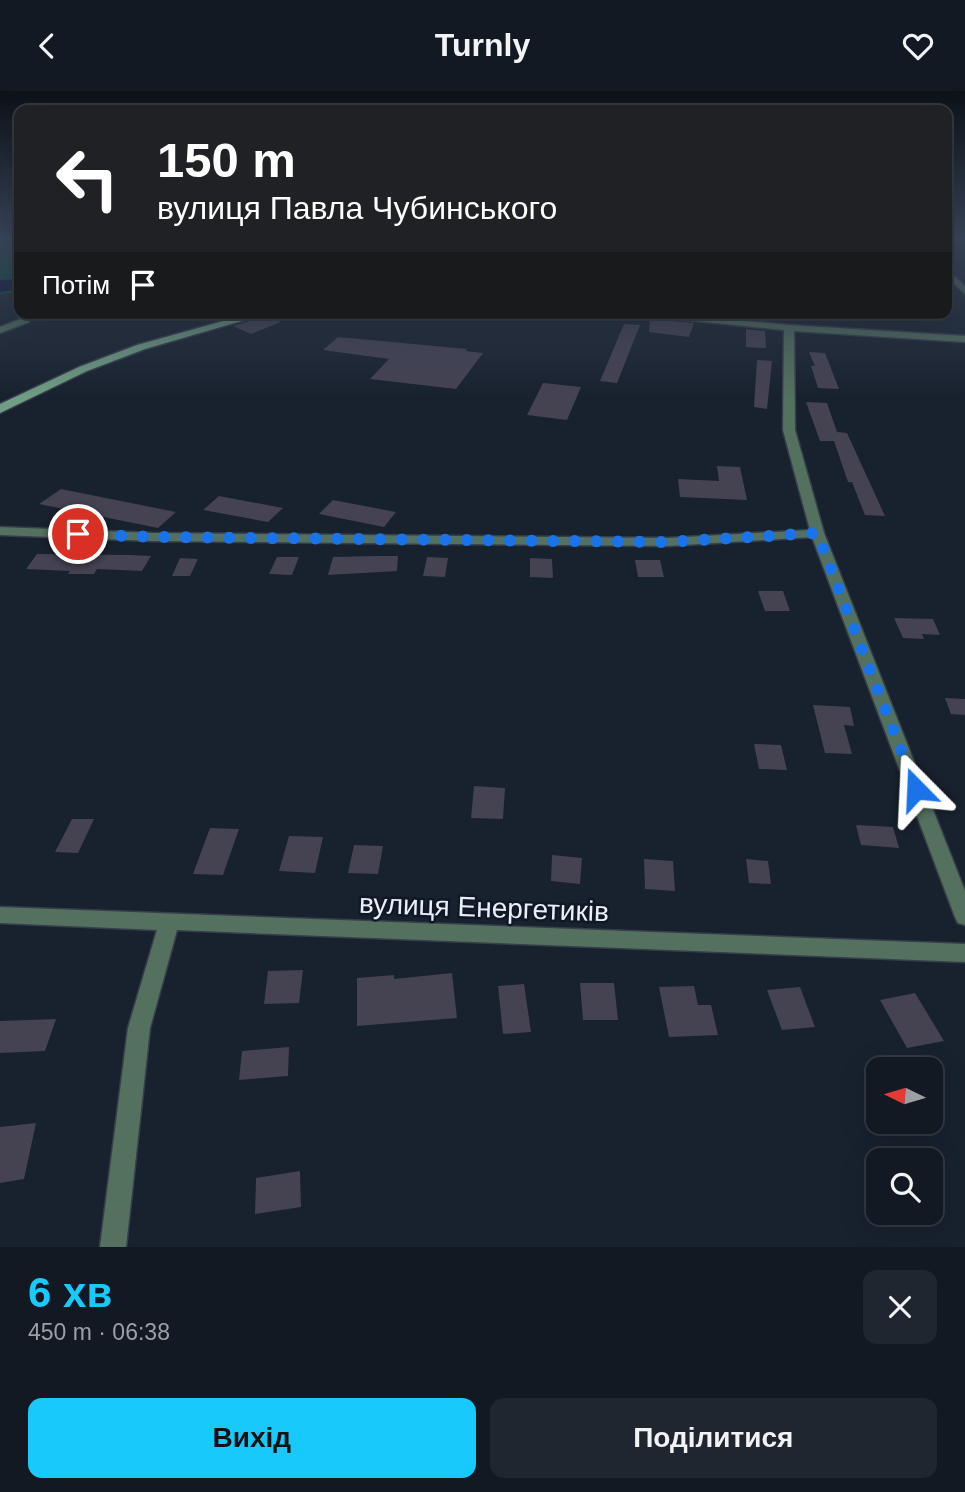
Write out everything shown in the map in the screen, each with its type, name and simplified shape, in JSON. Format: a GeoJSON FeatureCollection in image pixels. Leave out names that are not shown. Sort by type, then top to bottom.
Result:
{"type":"FeatureCollection","features":[{"type":"Feature","properties":{"kind":"street"},"geometry":{"type":"LineString","coordinates":[[0,409],[83,369],[141,347],[242,319]]}},
{"type":"Feature","properties":{"kind":"street"},"geometry":{"type":"LineString","coordinates":[[689,319],[965,339]]}},
{"type":"Feature","properties":{"kind":"street"},"geometry":{"type":"LineString","coordinates":[[0,330],[26,320]]}},
{"type":"Feature","properties":{"kind":"street"},"geometry":{"type":"LineString","coordinates":[[789,328],[789,430],[817,533],[965,917]]}},
{"type":"Feature","properties":{"kind":"street"},"geometry":{"type":"LineString","coordinates":[[0,531],[153,537],[654,542],[817,533]]}},
{"type":"Feature","properties":{"kind":"street","name":"вулиця Енергетиків"},"geometry":{"type":"LineString","coordinates":[[0,915],[965,953]]}},
{"type":"Feature","properties":{"kind":"street"},"geometry":{"type":"LineString","coordinates":[[113,1247],[139,1028],[169,923]]}},
{"type":"Feature","properties":{"kind":"green space"},"geometry":{"type":"Polygon","coordinates":[[[0,291],[14,291],[14,293],[0,294],[0,291]]]}},
{"type":"Feature","properties":{"kind":"building"},"geometry":{"type":"Polygon","coordinates":[[[257,319],[281,322],[251,334],[233,326],[257,319]]]}},
{"type":"Feature","properties":{"kind":"building"},"geometry":{"type":"Polygon","coordinates":[[[650,319],[694,323],[689,337],[649,332],[650,319]]]}},
{"type":"Feature","properties":{"kind":"building"},"geometry":{"type":"Polygon","coordinates":[[[624,324],[640,325],[617,383],[600,381],[624,324]]]}},
{"type":"Feature","properties":{"kind":"building"},"geometry":{"type":"Polygon","coordinates":[[[746,329],[765,331],[766,348],[746,347],[746,329]]]}},
{"type":"Feature","properties":{"kind":"building"},"geometry":{"type":"Polygon","coordinates":[[[338,337],[467,349],[466,351],[483,353],[456,389],[370,379],[389,359],[323,350],[338,337]]]}},
{"type":"Feature","properties":{"kind":"building"},"geometry":{"type":"Polygon","coordinates":[[[809,352],[825,353],[839,389],[818,388],[811,366],[815,366],[809,352]]]}},
{"type":"Feature","properties":{"kind":"building"},"geometry":{"type":"Polygon","coordinates":[[[757,360],[772,361],[767,409],[754,407],[757,360]]]}},
{"type":"Feature","properties":{"kind":"building"},"geometry":{"type":"Polygon","coordinates":[[[543,383],[581,387],[567,420],[527,415],[543,383]]]}},
{"type":"Feature","properties":{"kind":"building"},"geometry":{"type":"Polygon","coordinates":[[[806,402],[827,403],[837,432],[847,433],[885,516],[865,515],[852,482],[848,482],[834,441],[820,441],[806,402]]]}},
{"type":"Feature","properties":{"kind":"building"},"geometry":{"type":"Polygon","coordinates":[[[717,466],[740,467],[747,500],[680,497],[678,479],[719,481],[717,466]]]}},
{"type":"Feature","properties":{"kind":"building"},"geometry":{"type":"Polygon","coordinates":[[[61,489],[176,512],[158,528],[39,504],[61,489]]]}},
{"type":"Feature","properties":{"kind":"building"},"geometry":{"type":"Polygon","coordinates":[[[219,496],[283,508],[268,522],[203,510],[219,496]]]}},
{"type":"Feature","properties":{"kind":"building"},"geometry":{"type":"Polygon","coordinates":[[[333,500],[396,512],[384,527],[319,514],[333,500]]]}},
{"type":"Feature","properties":{"kind":"building"},"geometry":{"type":"Polygon","coordinates":[[[37,554],[151,556],[142,571],[97,569],[94,574],[68,574],[70,571],[26,569],[37,554]]]}},
{"type":"Feature","properties":{"kind":"building"},"geometry":{"type":"Polygon","coordinates":[[[398,556],[397,571],[328,575],[333,557],[398,556]]]}},
{"type":"Feature","properties":{"kind":"building"},"geometry":{"type":"Polygon","coordinates":[[[277,557],[299,557],[292,575],[269,574],[277,557]]]}},
{"type":"Feature","properties":{"kind":"building"},"geometry":{"type":"Polygon","coordinates":[[[427,557],[448,558],[445,577],[423,576],[427,557]]]}},
{"type":"Feature","properties":{"kind":"building"},"geometry":{"type":"Polygon","coordinates":[[[180,558],[198,559],[190,576],[172,576],[180,558]]]}},
{"type":"Feature","properties":{"kind":"building"},"geometry":{"type":"Polygon","coordinates":[[[530,558],[552,559],[553,578],[530,577],[530,558]]]}},
{"type":"Feature","properties":{"kind":"building"},"geometry":{"type":"Polygon","coordinates":[[[635,560],[660,560],[664,577],[638,577],[635,560]]]}},
{"type":"Feature","properties":{"kind":"building"},"geometry":{"type":"Polygon","coordinates":[[[758,591],[783,591],[790,611],[765,611],[758,591]]]}},
{"type":"Feature","properties":{"kind":"building"},"geometry":{"type":"Polygon","coordinates":[[[894,618],[933,619],[940,635],[922,634],[924,639],[903,638],[894,618]]]}},
{"type":"Feature","properties":{"kind":"building"},"geometry":{"type":"Polygon","coordinates":[[[945,698],[965,699],[965,715],[951,714],[945,698]]]}},
{"type":"Feature","properties":{"kind":"building"},"geometry":{"type":"Polygon","coordinates":[[[813,705],[850,707],[854,726],[844,725],[852,754],[825,753],[813,705]]]}},
{"type":"Feature","properties":{"kind":"building"},"geometry":{"type":"Polygon","coordinates":[[[754,744],[781,745],[787,770],[759,769],[754,744]]]}},
{"type":"Feature","properties":{"kind":"building"},"geometry":{"type":"Polygon","coordinates":[[[474,786],[505,788],[503,819],[471,818],[474,786]]]}},
{"type":"Feature","properties":{"kind":"building"},"geometry":{"type":"Polygon","coordinates":[[[72,819],[94,819],[78,853],[55,852],[72,819]]]}},
{"type":"Feature","properties":{"kind":"building"},"geometry":{"type":"Polygon","coordinates":[[[856,825],[893,827],[899,848],[861,845],[856,825]]]}},
{"type":"Feature","properties":{"kind":"building"},"geometry":{"type":"Polygon","coordinates":[[[210,828],[239,829],[223,875],[193,874],[210,828]]]}},
{"type":"Feature","properties":{"kind":"building"},"geometry":{"type":"Polygon","coordinates":[[[289,836],[323,837],[315,873],[279,871],[289,836]]]}},
{"type":"Feature","properties":{"kind":"building"},"geometry":{"type":"Polygon","coordinates":[[[354,845],[383,846],[378,874],[348,873],[354,845]]]}},
{"type":"Feature","properties":{"kind":"building"},"geometry":{"type":"Polygon","coordinates":[[[552,855],[582,858],[580,884],[551,881],[552,855]]]}},
{"type":"Feature","properties":{"kind":"building"},"geometry":{"type":"Polygon","coordinates":[[[644,859],[673,861],[675,891],[645,889],[644,859]]]}},
{"type":"Feature","properties":{"kind":"building"},"geometry":{"type":"Polygon","coordinates":[[[746,859],[768,861],[771,884],[749,883],[746,859]]]}},
{"type":"Feature","properties":{"kind":"building"},"geometry":{"type":"Polygon","coordinates":[[[303,970],[299,1003],[264,1004],[268,971],[303,970]]]}},
{"type":"Feature","properties":{"kind":"building"},"geometry":{"type":"Polygon","coordinates":[[[452,973],[457,1018],[357,1026],[357,978],[394,975],[394,979],[452,973]]]}},
{"type":"Feature","properties":{"kind":"building"},"geometry":{"type":"Polygon","coordinates":[[[580,983],[614,983],[618,1020],[583,1020],[580,983]]]}},
{"type":"Feature","properties":{"kind":"building"},"geometry":{"type":"Polygon","coordinates":[[[524,984],[531,1032],[503,1034],[498,986],[524,984]]]}},
{"type":"Feature","properties":{"kind":"building"},"geometry":{"type":"Polygon","coordinates":[[[694,986],[698,1005],[711,1005],[718,1035],[669,1037],[659,987],[694,986]]]}},
{"type":"Feature","properties":{"kind":"building"},"geometry":{"type":"Polygon","coordinates":[[[800,987],[815,1027],[782,1030],[767,990],[800,987]]]}},
{"type":"Feature","properties":{"kind":"building"},"geometry":{"type":"Polygon","coordinates":[[[915,993],[944,1041],[907,1048],[880,1000],[915,993]]]}},
{"type":"Feature","properties":{"kind":"building"},"geometry":{"type":"Polygon","coordinates":[[[56,1019],[45,1051],[0,1053],[0,1021],[56,1019]]]}},
{"type":"Feature","properties":{"kind":"building"},"geometry":{"type":"Polygon","coordinates":[[[289,1047],[288,1076],[239,1080],[242,1051],[289,1047]]]}},
{"type":"Feature","properties":{"kind":"building"},"geometry":{"type":"Polygon","coordinates":[[[36,1123],[24,1179],[0,1183],[0,1127],[36,1123]]]}},
{"type":"Feature","properties":{"kind":"building"},"geometry":{"type":"Polygon","coordinates":[[[300,1171],[301,1207],[255,1214],[256,1178],[300,1171]]]}},
{"type":"Feature","properties":{"kind":"route"},"geometry":{"type":"LineString","coordinates":[[78,534],[668,542],[817,533],[916,789]]}}]}
